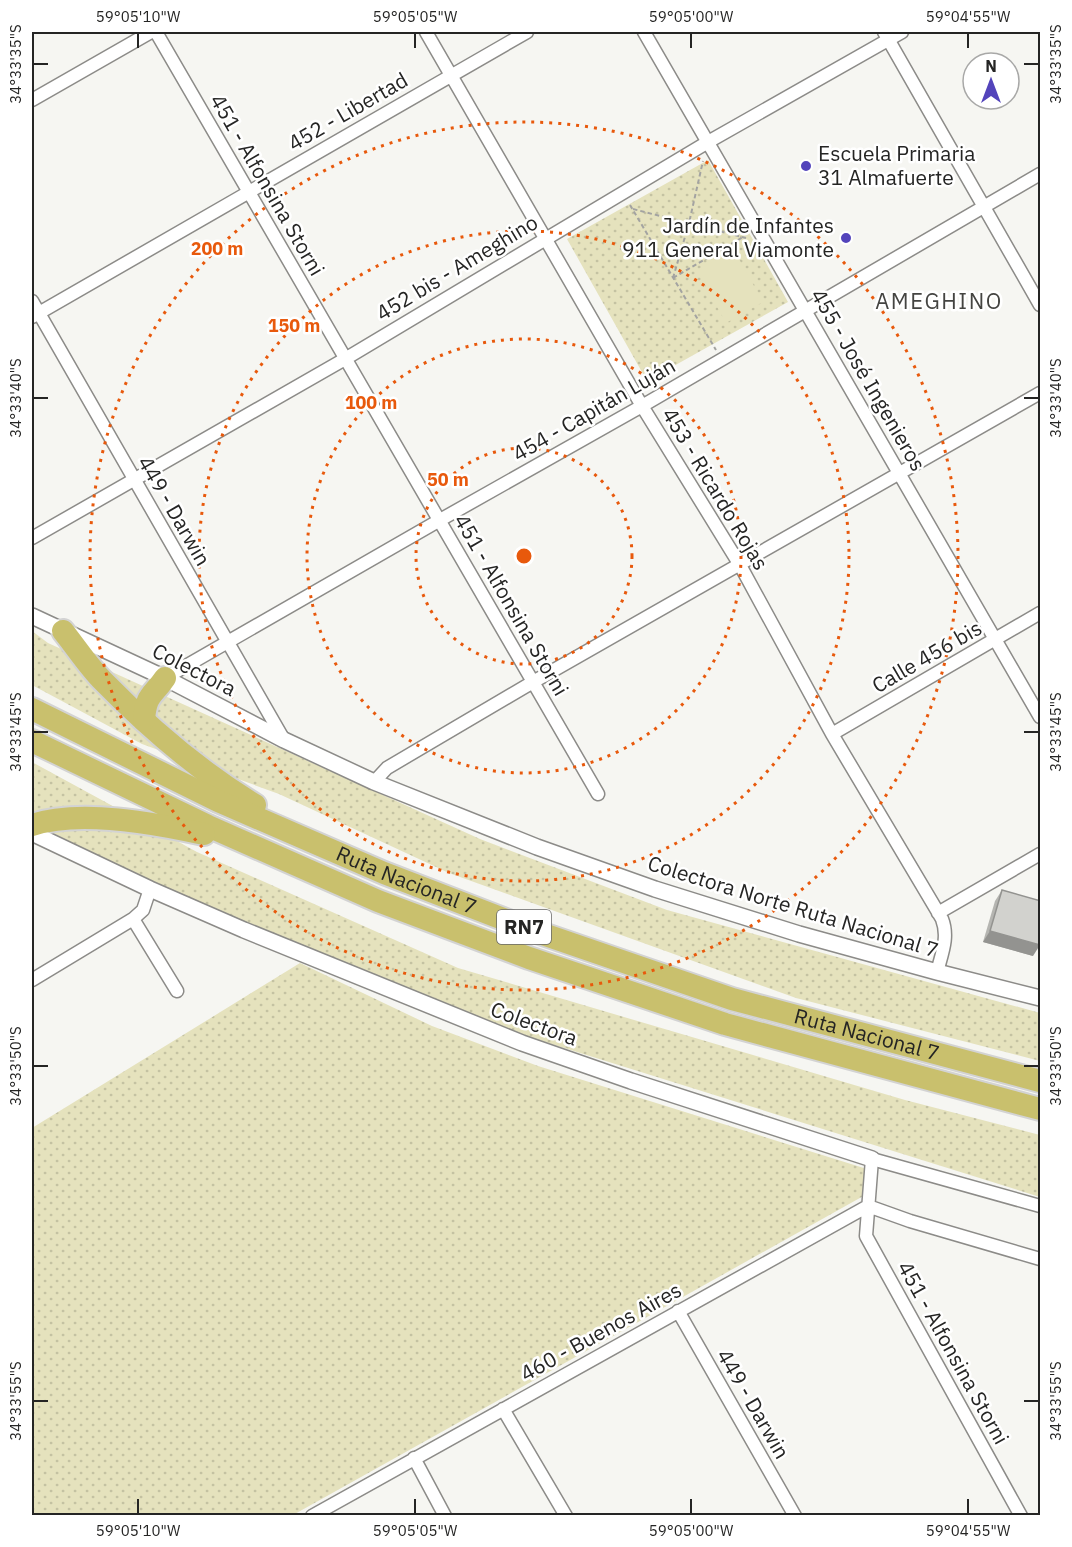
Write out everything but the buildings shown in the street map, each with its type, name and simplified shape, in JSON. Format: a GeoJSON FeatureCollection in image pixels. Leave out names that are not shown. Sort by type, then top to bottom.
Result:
{"type":"FeatureCollection","features":[{"type":"Feature","properties":{"kind":"highway"},"geometry":{"type":"LineString","coordinates":[[63,631],[101,679],[174,748],[236,793],[326,848]]}},
{"type":"Feature","properties":{"kind":"highway"},"geometry":{"type":"LineString","coordinates":[[144,720],[148,697],[165,678]]}},
{"type":"Feature","properties":{"kind":"highway","name":"Ruta Nacional 7"},"geometry":{"type":"LineString","coordinates":[[32,709],[218,801],[384,873],[537,932],[732,999],[1041,1081]]}},
{"type":"Feature","properties":{"kind":"highway","name":"Ruta Nacional 7"},"geometry":{"type":"LineString","coordinates":[[32,741],[252,845],[378,901],[530,958],[714,1021],[1041,1109]]}},
{"type":"Feature","properties":{"kind":"highway"},"geometry":{"type":"LineString","coordinates":[[32,825],[52,820],[97,818],[179,828],[252,845]]}},
{"type":"Feature","properties":{"kind":"street"},"geometry":{"type":"LineString","coordinates":[[32,100],[151,32]]}},
{"type":"Feature","properties":{"kind":"street","name":"451 - Alfonsina Storni"},"geometry":{"type":"LineString","coordinates":[[156,32],[598,794]]}},
{"type":"Feature","properties":{"kind":"street","name":"453 - Ricardo Rojas"},"geometry":{"type":"LineString","coordinates":[[426,32],[642,406],[740,565],[832,734],[938,913],[945,928],[946,938],[937,972]]}},
{"type":"Feature","properties":{"kind":"street","name":"452 - Libertad"},"geometry":{"type":"LineString","coordinates":[[35,315],[527,32]]}},
{"type":"Feature","properties":{"kind":"street","name":"455 - José Ingenieros"},"geometry":{"type":"LineString","coordinates":[[644,32],[1041,717]]}},
{"type":"Feature","properties":{"kind":"street","name":"452 bis - Ameghino"},"geometry":{"type":"LineString","coordinates":[[32,538],[345,359],[886,35],[902,32]]}},
{"type":"Feature","properties":{"kind":"street"},"geometry":{"type":"LineString","coordinates":[[886,35],[1041,305]]}},
{"type":"Feature","properties":{"kind":"street","name":"454 - Capitán Luján"},"geometry":{"type":"LineString","coordinates":[[165,678],[722,360],[1041,174]]}},
{"type":"Feature","properties":{"kind":"street","name":"449 - Darwin"},"geometry":{"type":"LineString","coordinates":[[32,301],[35,315],[134,479],[284,740]]}},
{"type":"Feature","properties":{"kind":"street"},"geometry":{"type":"LineString","coordinates":[[374,782],[387,768],[533,682],[1041,393]]}},
{"type":"Feature","properties":{"kind":"street","name":"Calle 456 bis"},"geometry":{"type":"LineString","coordinates":[[832,734],[1041,613]]}},
{"type":"Feature","properties":{"kind":"street","name":"Colectora"},"geometry":{"type":"LineString","coordinates":[[32,616],[165,678],[284,740],[374,782],[537,847]]}},
{"type":"Feature","properties":{"kind":"street","name":"Colectora"},"geometry":{"type":"LineString","coordinates":[[32,833],[150,889],[244,930],[522,1043],[872,1159],[1041,1206]]}},
{"type":"Feature","properties":{"kind":"street","name":"Colectora Norte Ruta Nacional 7"},"geometry":{"type":"LineString","coordinates":[[537,847],[655,890],[937,972],[1041,998]]}},
{"type":"Feature","properties":{"kind":"street"},"geometry":{"type":"LineString","coordinates":[[938,913],[1041,854]]}},
{"type":"Feature","properties":{"kind":"street"},"geometry":{"type":"LineString","coordinates":[[32,980],[132,919],[143,910],[150,889]]}},
{"type":"Feature","properties":{"kind":"street"},"geometry":{"type":"LineString","coordinates":[[132,919],[177,991]]}},
{"type":"Feature","properties":{"kind":"street"},"geometry":{"type":"LineString","coordinates":[[872,1159],[867,1206],[910,1221],[1041,1259]]}},
{"type":"Feature","properties":{"kind":"street","name":"451 - Alfonsina Storni"},"geometry":{"type":"LineString","coordinates":[[867,1206],[866,1236],[1021,1515]]}},
{"type":"Feature","properties":{"kind":"street","name":"460 - Buenos Aires"},"geometry":{"type":"LineString","coordinates":[[312,1515],[867,1206]]}},
{"type":"Feature","properties":{"kind":"street","name":"449 - Darwin"},"geometry":{"type":"LineString","coordinates":[[678,1311],[795,1515]]}},
{"type":"Feature","properties":{"kind":"street"},"geometry":{"type":"LineString","coordinates":[[503,1409],[566,1515]]}},
{"type":"Feature","properties":{"kind":"street"},"geometry":{"type":"LineString","coordinates":[[414,1458],[445,1515]]}},
{"type":"Feature","properties":{"kind":"path"},"geometry":{"type":"LineString","coordinates":[[673,278],[708,142]]}},
{"type":"Feature","properties":{"kind":"path"},"geometry":{"type":"LineString","coordinates":[[622,192],[722,360]]}},
{"type":"Feature","properties":{"kind":"path"},"geometry":{"type":"LineString","coordinates":[[633,209],[765,243]]}},
{"type":"Feature","properties":{"kind":"path"},"geometry":{"type":"LineString","coordinates":[[673,278],[744,237]]}},
{"type":"Feature","properties":{"kind":"shaded area"},"geometry":{"type":"Polygon","coordinates":[[[708,160],[788,302],[647,381],[567,239],[708,160]]]}},
{"type":"Feature","properties":{"kind":"shaded area"},"geometry":{"type":"Polygon","coordinates":[[[734,250],[763,302],[726,323],[697,270],[734,250]]]}},
{"type":"Feature","properties":{"kind":"shaded area"},"geometry":{"type":"Polygon","coordinates":[[[32,631],[48,643],[480,839],[667,910],[1040,1013],[1040,1061],[796,998],[449,873],[279,794],[142,744],[32,685],[32,631]]]}},
{"type":"Feature","properties":{"kind":"shaded area"},"geometry":{"type":"Polygon","coordinates":[[[32,762],[197,852],[458,968],[905,1100],[1040,1135],[1040,1197],[529,1037],[244,922],[120,868],[32,822],[32,762]]]}},
{"type":"Feature","properties":{"kind":"shaded area"},"geometry":{"type":"Polygon","coordinates":[[[300,963],[432,1026],[538,1066],[867,1169],[867,1194],[293,1515],[32,1516],[32,1128],[300,963]]]}},
{"type":"Feature","properties":{"kind":"place","name":"Escuela Primaria 31 Almafuerte"},"geometry":{"type":"Point","coordinates":[806,166]}},
{"type":"Feature","properties":{"kind":"place","name":"Jardín de Infantes 911 General Viamonte"},"geometry":{"type":"Point","coordinates":[846,238]}},
{"type":"Feature","properties":{"kind":"district","name":"AMEGHINO"},"geometry":{"type":"Point","coordinates":[939,301]}}]}
